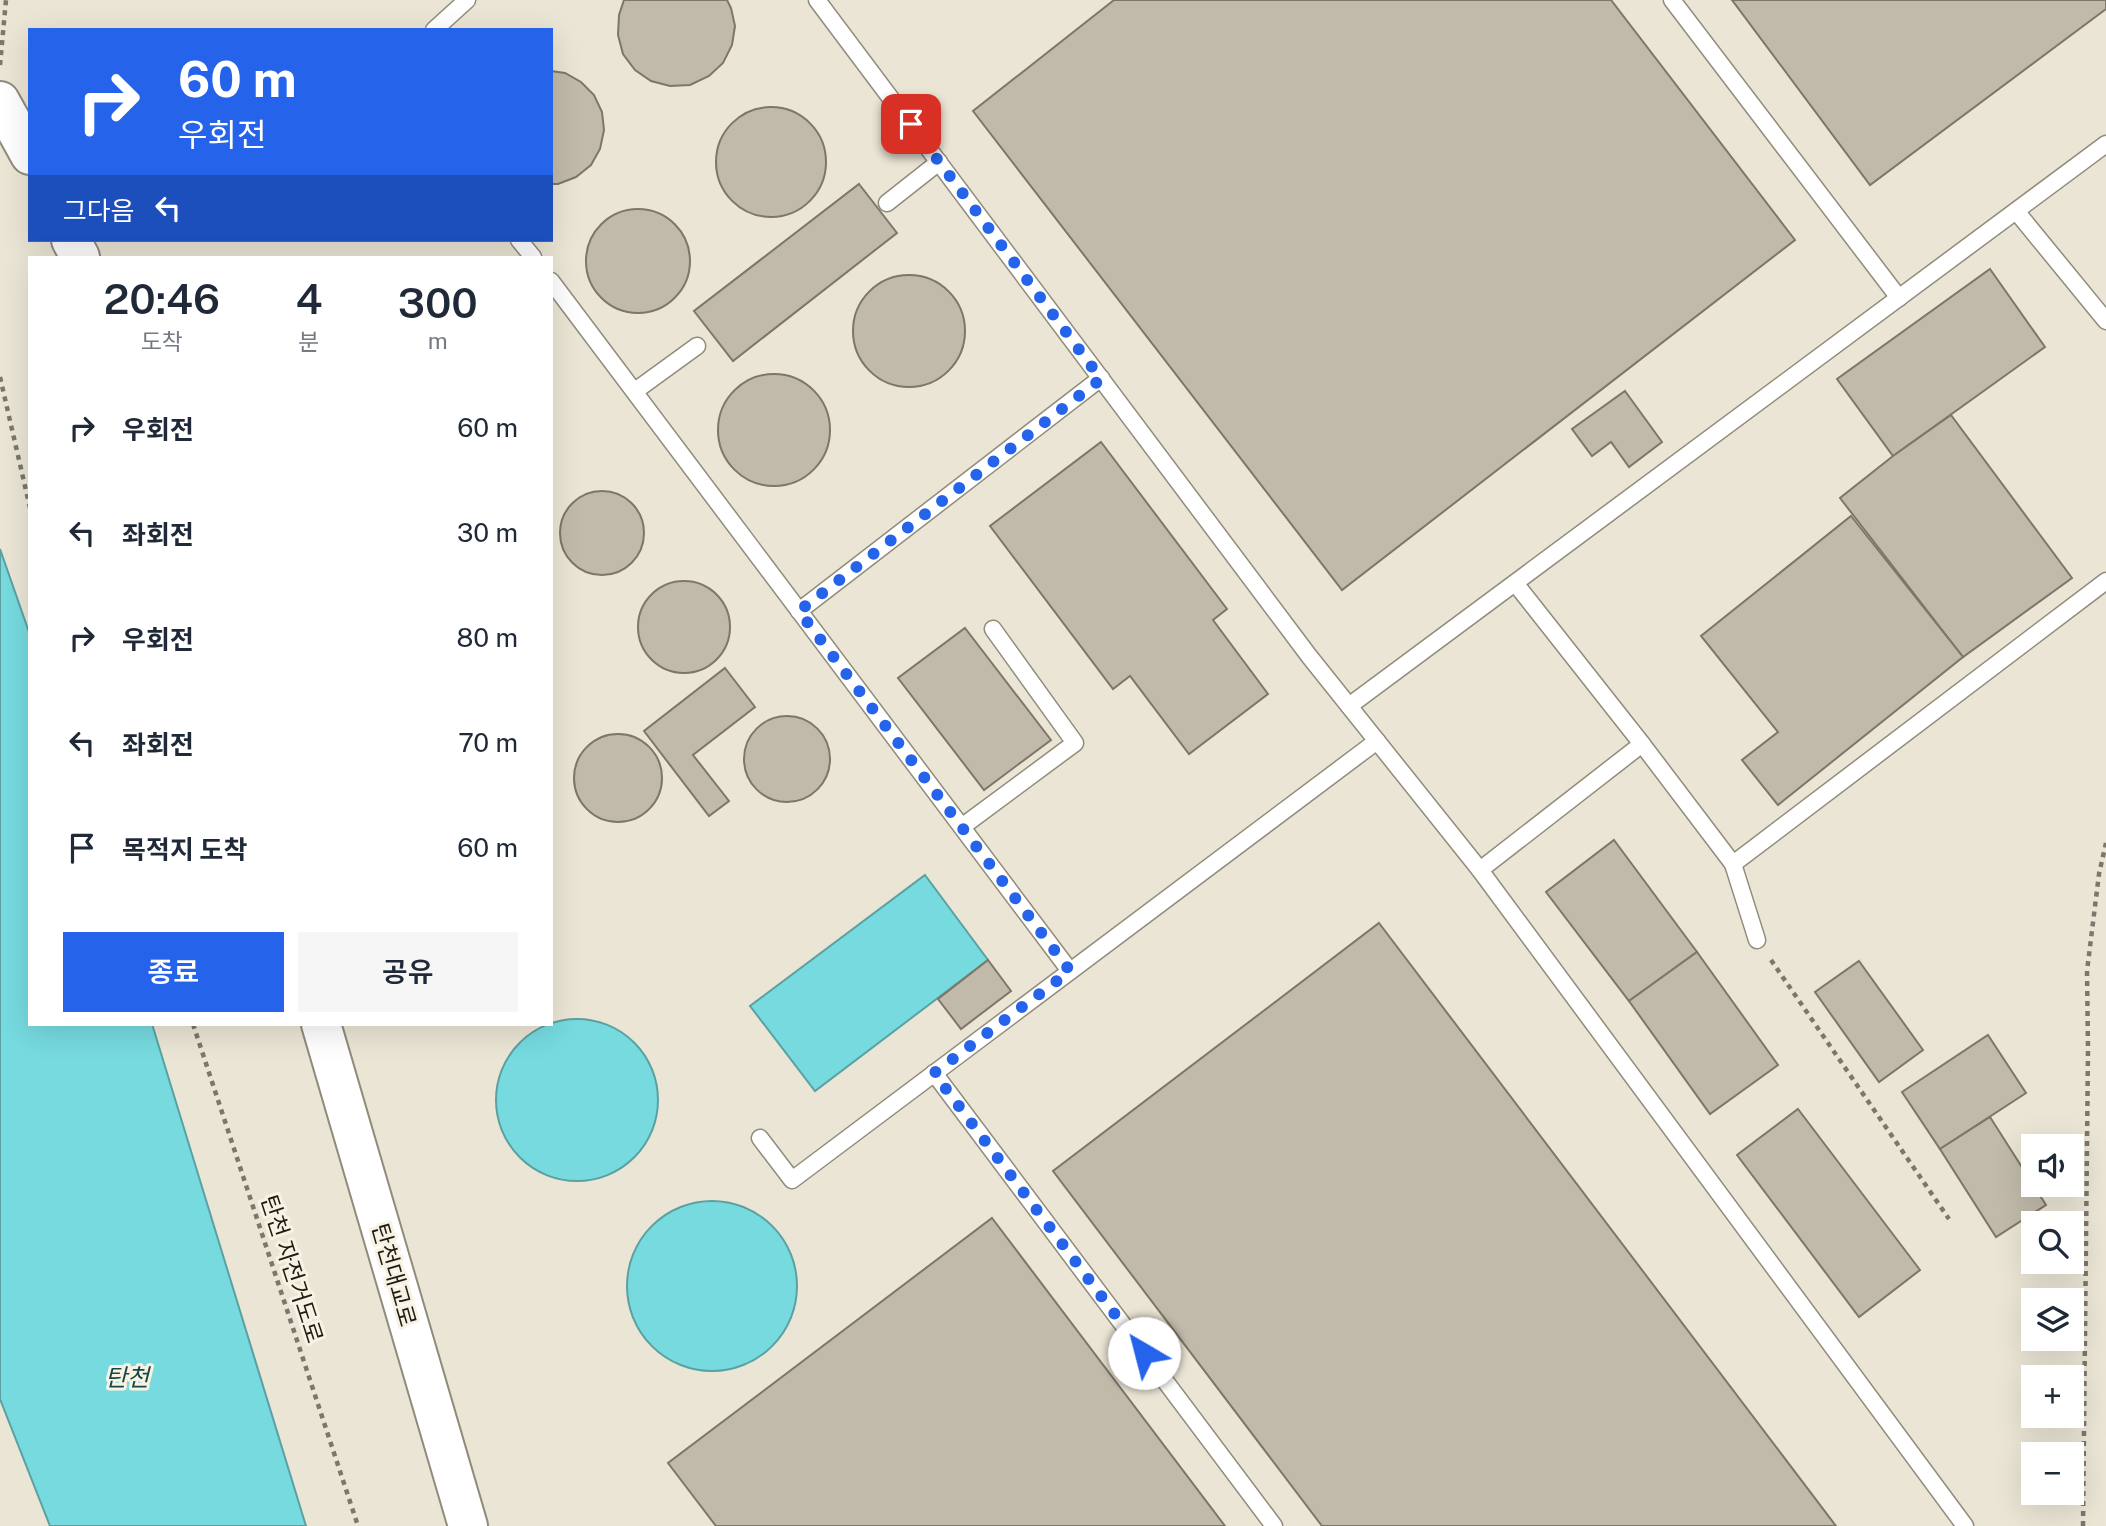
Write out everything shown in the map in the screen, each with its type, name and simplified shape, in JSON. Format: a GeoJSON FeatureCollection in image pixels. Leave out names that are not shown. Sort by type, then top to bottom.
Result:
{"type":"FeatureCollection","features":[{"type":"Feature","properties":{"kind":"street"},"geometry":{"type":"LineString","coordinates":[[0,101],[28,151]]}},
{"type":"Feature","properties":{"kind":"street","name":"탄천대교로"},"geometry":{"type":"LineString","coordinates":[[322,1026],[467,1526]]}},
{"type":"Feature","properties":{"kind":"lane"},"geometry":{"type":"LineString","coordinates":[[436,28],[467,0]]}},
{"type":"Feature","properties":{"kind":"lane"},"geometry":{"type":"LineString","coordinates":[[817,0],[1309,656],[1480,870],[1965,1526]]}},
{"type":"Feature","properties":{"kind":"lane"},"geometry":{"type":"LineString","coordinates":[[1672,0],[1899,298]]}},
{"type":"Feature","properties":{"kind":"lane"},"geometry":{"type":"LineString","coordinates":[[1349,706],[2106,144]]}},
{"type":"Feature","properties":{"kind":"lane"},"geometry":{"type":"LineString","coordinates":[[887,203],[939,162]]}},
{"type":"Feature","properties":{"kind":"lane"},"geometry":{"type":"LineString","coordinates":[[2016,211],[2106,321]]}},
{"type":"Feature","properties":{"kind":"lane"},"geometry":{"type":"LineString","coordinates":[[521,242],[532,256]]}},
{"type":"Feature","properties":{"kind":"lane"},"geometry":{"type":"LineString","coordinates":[[553,284],[1070,971]]}},
{"type":"Feature","properties":{"kind":"lane"},"geometry":{"type":"LineString","coordinates":[[635,391],[697,346]]}},
{"type":"Feature","properties":{"kind":"lane"},"geometry":{"type":"LineString","coordinates":[[799,611],[1101,379]]}},
{"type":"Feature","properties":{"kind":"lane"},"geometry":{"type":"LineString","coordinates":[[1733,864],[2106,581]]}},
{"type":"Feature","properties":{"kind":"lane"},"geometry":{"type":"LineString","coordinates":[[1515,583],[1643,744],[1733,864],[1758,940]]}},
{"type":"Feature","properties":{"kind":"lane"},"geometry":{"type":"LineString","coordinates":[[963,826],[1075,743],[993,629]]}},
{"type":"Feature","properties":{"kind":"lane"},"geometry":{"type":"LineString","coordinates":[[760,1138],[792,1180],[1377,741]]}},
{"type":"Feature","properties":{"kind":"lane"},"geometry":{"type":"LineString","coordinates":[[1480,870],[1643,744]]}},
{"type":"Feature","properties":{"kind":"lane"},"geometry":{"type":"LineString","coordinates":[[934,1073],[1274,1526]]}},
{"type":"Feature","properties":{"kind":"path"},"geometry":{"type":"LineString","coordinates":[[0,65],[6,0]]}},
{"type":"Feature","properties":{"kind":"path"},"geometry":{"type":"LineString","coordinates":[[0,377],[28,499]]}},
{"type":"Feature","properties":{"kind":"path"},"geometry":{"type":"LineString","coordinates":[[2083,1526],[2087,971],[2099,874],[2106,843]]}},
{"type":"Feature","properties":{"kind":"path"},"geometry":{"type":"LineString","coordinates":[[1758,940],[1949,1219]]}},
{"type":"Feature","properties":{"kind":"path","name":"탄천 자전거도로"},"geometry":{"type":"LineString","coordinates":[[195,1026],[358,1526]]}},
{"type":"Feature","properties":{"kind":"water","name":"탄천"},"geometry":{"type":"Polygon","coordinates":[[[0,549],[28,629],[28,1026],[153,1026],[306,1526],[50,1526],[0,1399],[0,549]]]}},
{"type":"Feature","properties":{"kind":"water"},"geometry":{"type":"Polygon","coordinates":[[[925,875],[988,960],[815,1091],[750,1006],[925,875]]]}},
{"type":"Feature","properties":{"kind":"water"},"geometry":{"type":"Polygon","coordinates":[[[561,1021],[593,1021],[622,1033],[644,1055],[656,1084],[656,1116],[644,1145],[622,1167],[593,1179],[561,1179],[532,1167],[510,1145],[498,1116],[498,1084],[510,1055],[532,1033],[561,1021]]]}},
{"type":"Feature","properties":{"kind":"water"},"geometry":{"type":"Polygon","coordinates":[[[712,1201],[744,1208],[772,1226],[790,1254],[797,1286],[790,1318],[772,1346],[744,1364],[712,1371],[680,1364],[652,1346],[634,1318],[627,1286],[634,1254],[652,1226],[680,1208],[712,1201]]]}},
{"type":"Feature","properties":{"kind":"building"},"geometry":{"type":"Polygon","coordinates":[[[624,0],[727,0],[735,26],[732,45],[723,63],[709,76],[690,85],[670,86],[651,81],[635,70],[623,54],[618,35],[619,15],[624,0]]]}},
{"type":"Feature","properties":{"kind":"building"},"geometry":{"type":"Polygon","coordinates":[[[1114,0],[1611,0],[1795,240],[1342,590],[973,111],[1114,0]]]}},
{"type":"Feature","properties":{"kind":"building"},"geometry":{"type":"Polygon","coordinates":[[[1732,0],[2106,0],[2106,9],[1870,185],[1732,0]]]}},
{"type":"Feature","properties":{"kind":"building"},"geometry":{"type":"Polygon","coordinates":[[[553,71],[565,73],[581,82],[594,95],[602,112],[604,130],[600,149],[591,165],[576,177],[553,184],[553,71]]]}},
{"type":"Feature","properties":{"kind":"building"},"geometry":{"type":"Polygon","coordinates":[[[771,107],[792,111],[810,123],[822,141],[826,162],[822,183],[810,201],[792,213],[771,217],[750,213],[732,201],[720,183],[716,162],[720,141],[732,123],[750,111],[771,107]]]}},
{"type":"Feature","properties":{"kind":"building"},"geometry":{"type":"Polygon","coordinates":[[[859,184],[897,233],[733,361],[694,311],[859,184]]]}},
{"type":"Feature","properties":{"kind":"building"},"geometry":{"type":"Polygon","coordinates":[[[638,209],[658,213],[675,224],[686,241],[690,261],[686,281],[675,298],[658,309],[638,313],[618,309],[601,298],[590,281],[586,261],[590,241],[601,224],[618,213],[638,209]]]}},
{"type":"Feature","properties":{"kind":"building"},"geometry":{"type":"Polygon","coordinates":[[[1990,269],[2045,347],[1893,456],[1837,379],[1990,269]]]}},
{"type":"Feature","properties":{"kind":"building"},"geometry":{"type":"Polygon","coordinates":[[[909,275],[930,279],[949,291],[961,310],[965,331],[961,352],[949,371],[930,383],[909,387],[888,383],[869,371],[857,352],[853,331],[857,310],[869,291],[888,279],[909,275]]]}},
{"type":"Feature","properties":{"kind":"building"},"geometry":{"type":"Polygon","coordinates":[[[774,374],[796,378],[814,390],[826,408],[830,430],[826,452],[814,470],[796,482],[774,486],[752,482],[734,470],[722,452],[718,430],[722,408],[734,390],[752,378],[774,374]]]}},
{"type":"Feature","properties":{"kind":"building"},"geometry":{"type":"Polygon","coordinates":[[[1625,391],[1662,442],[1629,467],[1611,442],[1592,456],[1572,429],[1625,391]]]}},
{"type":"Feature","properties":{"kind":"building"},"geometry":{"type":"Polygon","coordinates":[[[1951,415],[2072,578],[1963,657],[1840,498],[1951,415]]]}},
{"type":"Feature","properties":{"kind":"building"},"geometry":{"type":"Polygon","coordinates":[[[1101,442],[1227,609],[1213,620],[1268,694],[1189,754],[1130,676],[1113,689],[990,526],[1101,442]]]}},
{"type":"Feature","properties":{"kind":"building"},"geometry":{"type":"Polygon","coordinates":[[[602,491],[618,494],[637,510],[644,533],[641,549],[625,568],[602,575],[586,572],[567,556],[560,533],[563,517],[579,498],[602,491]]]}},
{"type":"Feature","properties":{"kind":"building"},"geometry":{"type":"Polygon","coordinates":[[[1851,516],[1963,657],[1778,805],[1742,760],[1778,732],[1701,636],[1851,516]]]}},
{"type":"Feature","properties":{"kind":"building"},"geometry":{"type":"Polygon","coordinates":[[[684,581],[702,585],[716,595],[726,609],[730,627],[726,645],[716,659],[702,669],[684,673],[666,669],[652,659],[642,645],[638,627],[642,609],[652,595],[666,585],[684,581]]]}},
{"type":"Feature","properties":{"kind":"building"},"geometry":{"type":"Polygon","coordinates":[[[965,628],[1051,740],[984,790],[898,678],[965,628]]]}},
{"type":"Feature","properties":{"kind":"building"},"geometry":{"type":"Polygon","coordinates":[[[725,668],[755,707],[693,755],[729,801],[709,816],[644,731],[725,668]]]}},
{"type":"Feature","properties":{"kind":"building"},"geometry":{"type":"Polygon","coordinates":[[[787,716],[811,723],[823,735],[830,759],[823,783],[811,795],[787,802],[763,795],[751,783],[744,759],[751,735],[763,723],[787,716]]]}},
{"type":"Feature","properties":{"kind":"building"},"geometry":{"type":"Polygon","coordinates":[[[618,734],[635,738],[649,747],[658,761],[662,778],[658,795],[649,809],[635,818],[618,822],[601,818],[587,809],[578,795],[574,778],[578,761],[587,747],[601,738],[618,734]]]}},
{"type":"Feature","properties":{"kind":"building"},"geometry":{"type":"Polygon","coordinates":[[[1614,840],[1697,952],[1629,1001],[1546,892],[1614,840]]]}},
{"type":"Feature","properties":{"kind":"building"},"geometry":{"type":"Polygon","coordinates":[[[1379,923],[1836,1526],[1322,1526],[1053,1171],[1379,923]]]}},
{"type":"Feature","properties":{"kind":"building"},"geometry":{"type":"Polygon","coordinates":[[[1697,952],[1778,1065],[1710,1114],[1629,1001],[1697,952]]]}},
{"type":"Feature","properties":{"kind":"building"},"geometry":{"type":"Polygon","coordinates":[[[988,960],[1011,991],[961,1029],[938,999],[988,960]]]}},
{"type":"Feature","properties":{"kind":"building"},"geometry":{"type":"Polygon","coordinates":[[[1859,961],[1923,1050],[1879,1082],[1815,992],[1859,961]]]}},
{"type":"Feature","properties":{"kind":"building"},"geometry":{"type":"Polygon","coordinates":[[[1988,1035],[2026,1093],[1940,1149],[1902,1092],[1988,1035]]]}},
{"type":"Feature","properties":{"kind":"building"},"geometry":{"type":"Polygon","coordinates":[[[1798,1109],[1920,1270],[1859,1317],[1737,1155],[1798,1109]]]}},
{"type":"Feature","properties":{"kind":"building"},"geometry":{"type":"Polygon","coordinates":[[[1990,1117],[2021,1166],[2021,1197],[2041,1197],[2046,1205],[2037,1211],[2021,1211],[2021,1221],[1996,1237],[1940,1149],[1990,1117]]]}},
{"type":"Feature","properties":{"kind":"building"},"geometry":{"type":"Polygon","coordinates":[[[992,1218],[1225,1526],[716,1526],[668,1463],[992,1218]]]}},
{"type":"Feature","properties":{"kind":"route"},"geometry":{"type":"LineString","coordinates":[[911,124],[1101,379],[799,611],[1070,971],[934,1073],[1144,1353]]}}]}
